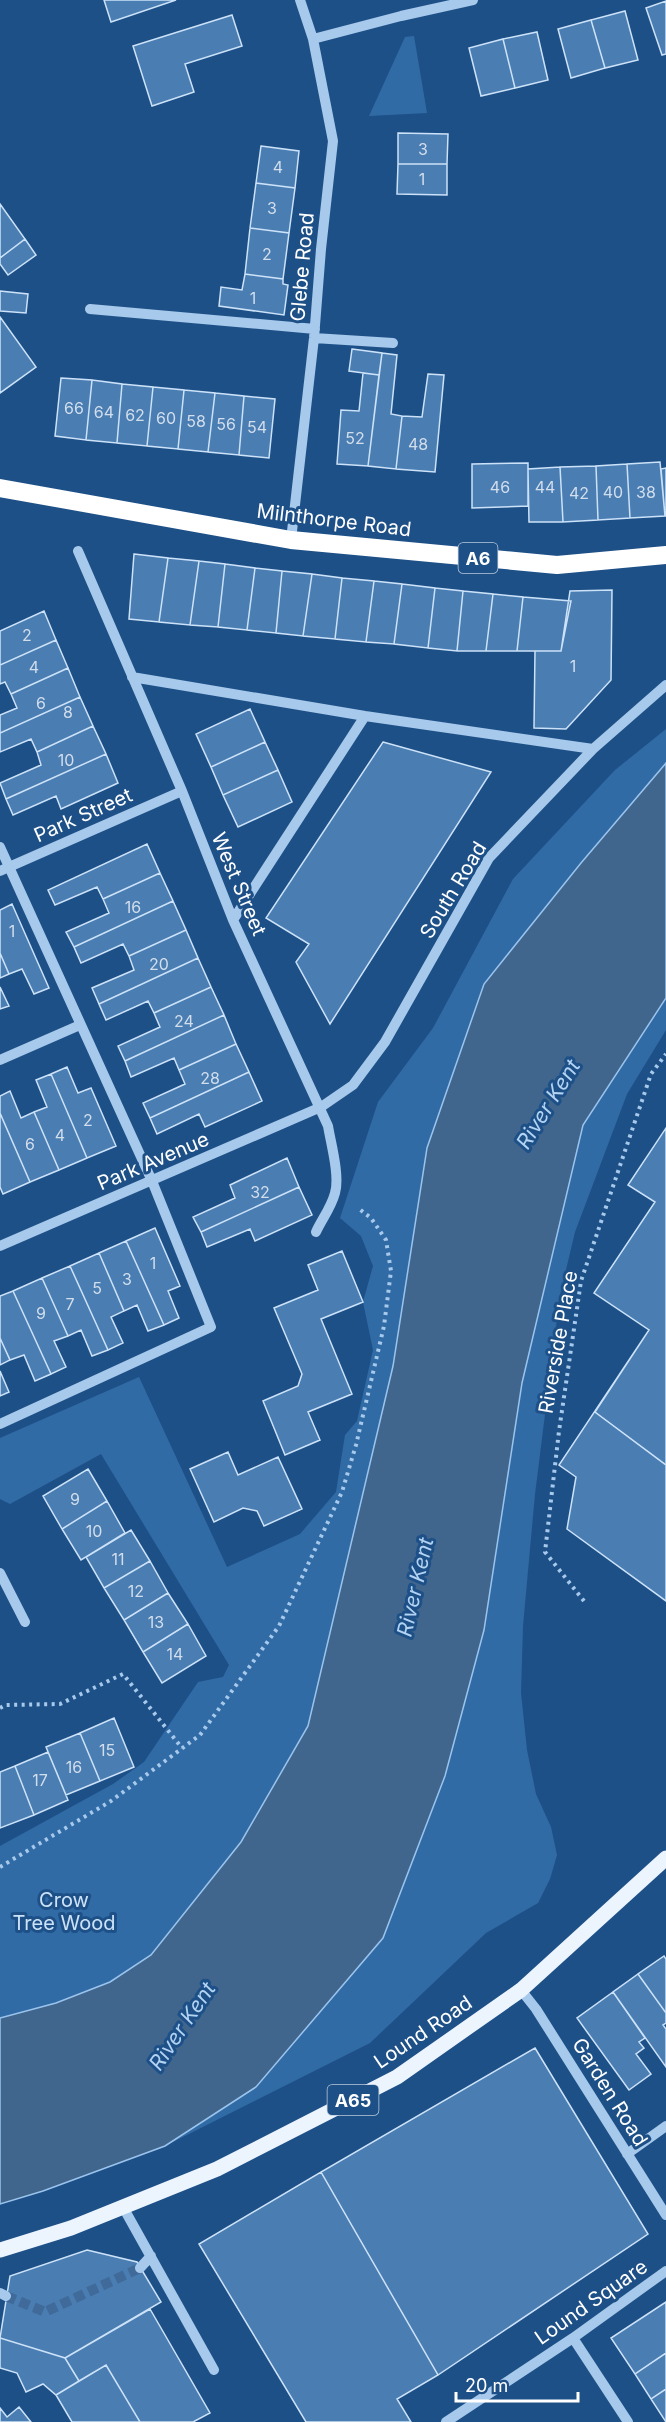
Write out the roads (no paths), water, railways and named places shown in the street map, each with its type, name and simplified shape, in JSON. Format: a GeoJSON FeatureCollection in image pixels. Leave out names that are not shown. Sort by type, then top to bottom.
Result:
{"type":"FeatureCollection","features":[{"type":"Feature","properties":{"kind":"highway","name":"Milnthorpe Road"},"geometry":{"type":"LineString","coordinates":[[0,488],[291,540],[557,566],[666,555]]}},
{"type":"Feature","properties":{"kind":"main road","name":"Lound Road"},"geometry":{"type":"LineString","coordinates":[[0,2250],[71,2228],[217,2169],[397,2077],[521,1989],[666,1858]]}},
{"type":"Feature","properties":{"kind":"street","name":"Glebe Road"},"geometry":{"type":"LineString","coordinates":[[291,540],[315,334],[321,249],[333,141],[313,39],[300,0]]}},
{"type":"Feature","properties":{"kind":"street"},"geometry":{"type":"LineString","coordinates":[[313,39],[401,15],[473,0]]}},
{"type":"Feature","properties":{"kind":"street"},"geometry":{"type":"LineString","coordinates":[[90,309],[393,343]]}},
{"type":"Feature","properties":{"kind":"street","name":"West Street"},"geometry":{"type":"LineString","coordinates":[[78,551],[182,791],[233,920],[321,1107],[330,1137],[336,1190],[328,1212],[316,1232]]}},
{"type":"Feature","properties":{"kind":"street"},"geometry":{"type":"LineString","coordinates":[[132,677],[365,716],[593,749]]}},
{"type":"Feature","properties":{"kind":"street","name":"South Road"},"geometry":{"type":"LineString","coordinates":[[321,1107],[352,1085],[385,1042],[489,858],[593,749],[664,687]]}},
{"type":"Feature","properties":{"kind":"street"},"geometry":{"type":"LineString","coordinates":[[233,920],[365,716]]}},
{"type":"Feature","properties":{"kind":"street","name":"Park Street"},"geometry":{"type":"LineString","coordinates":[[4,869],[182,791]]}},
{"type":"Feature","properties":{"kind":"street"},"geometry":{"type":"LineString","coordinates":[[0,847],[4,869],[80,1024],[152,1181],[211,1327],[0,1424]]}},
{"type":"Feature","properties":{"kind":"street"},"geometry":{"type":"LineString","coordinates":[[0,1060],[80,1024]]}},
{"type":"Feature","properties":{"kind":"street","name":"Park Avenue"},"geometry":{"type":"LineString","coordinates":[[0,1246],[321,1107]]}},
{"type":"Feature","properties":{"kind":"street"},"geometry":{"type":"LineString","coordinates":[[0,1573],[26,1622]]}},
{"type":"Feature","properties":{"kind":"street","name":"Garden Road"},"geometry":{"type":"LineString","coordinates":[[521,1989],[536,2009],[666,2215]]}},
{"type":"Feature","properties":{"kind":"street"},"geometry":{"type":"LineString","coordinates":[[627,2154],[666,2126]]}},
{"type":"Feature","properties":{"kind":"street"},"geometry":{"type":"LineString","coordinates":[[123,2206],[214,2370]]}},
{"type":"Feature","properties":{"kind":"street"},"geometry":{"type":"LineString","coordinates":[[140,2268],[151,2256]]}},
{"type":"Feature","properties":{"kind":"street","name":"Lound Square"},"geometry":{"type":"LineString","coordinates":[[446,2422],[573,2338],[666,2271]]}},
{"type":"Feature","properties":{"kind":"street"},"geometry":{"type":"LineString","coordinates":[[573,2338],[628,2422]]}},
{"type":"Feature","properties":{"kind":"water","name":"River Kent"},"geometry":{"type":"Polygon","coordinates":[[[666,763],[666,998],[583,1125],[522,1383],[484,1630],[445,1776],[383,1938],[256,2087],[165,2146],[43,2191],[0,2204],[0,2018],[56,2003],[110,1982],[151,1955],[241,1842],[308,1726],[393,1366],[427,1148],[484,984],[581,863],[666,763]]]}},
{"type":"Feature","properties":{"kind":"tunnel"},"geometry":{"type":"LineString","coordinates":[[6,2296],[45,2312],[140,2268]]}},
{"type":"Feature","properties":{"kind":"park label","name":"Crow Tree Wood"},"geometry":{"type":"Point","coordinates":[64,1912]}}]}
